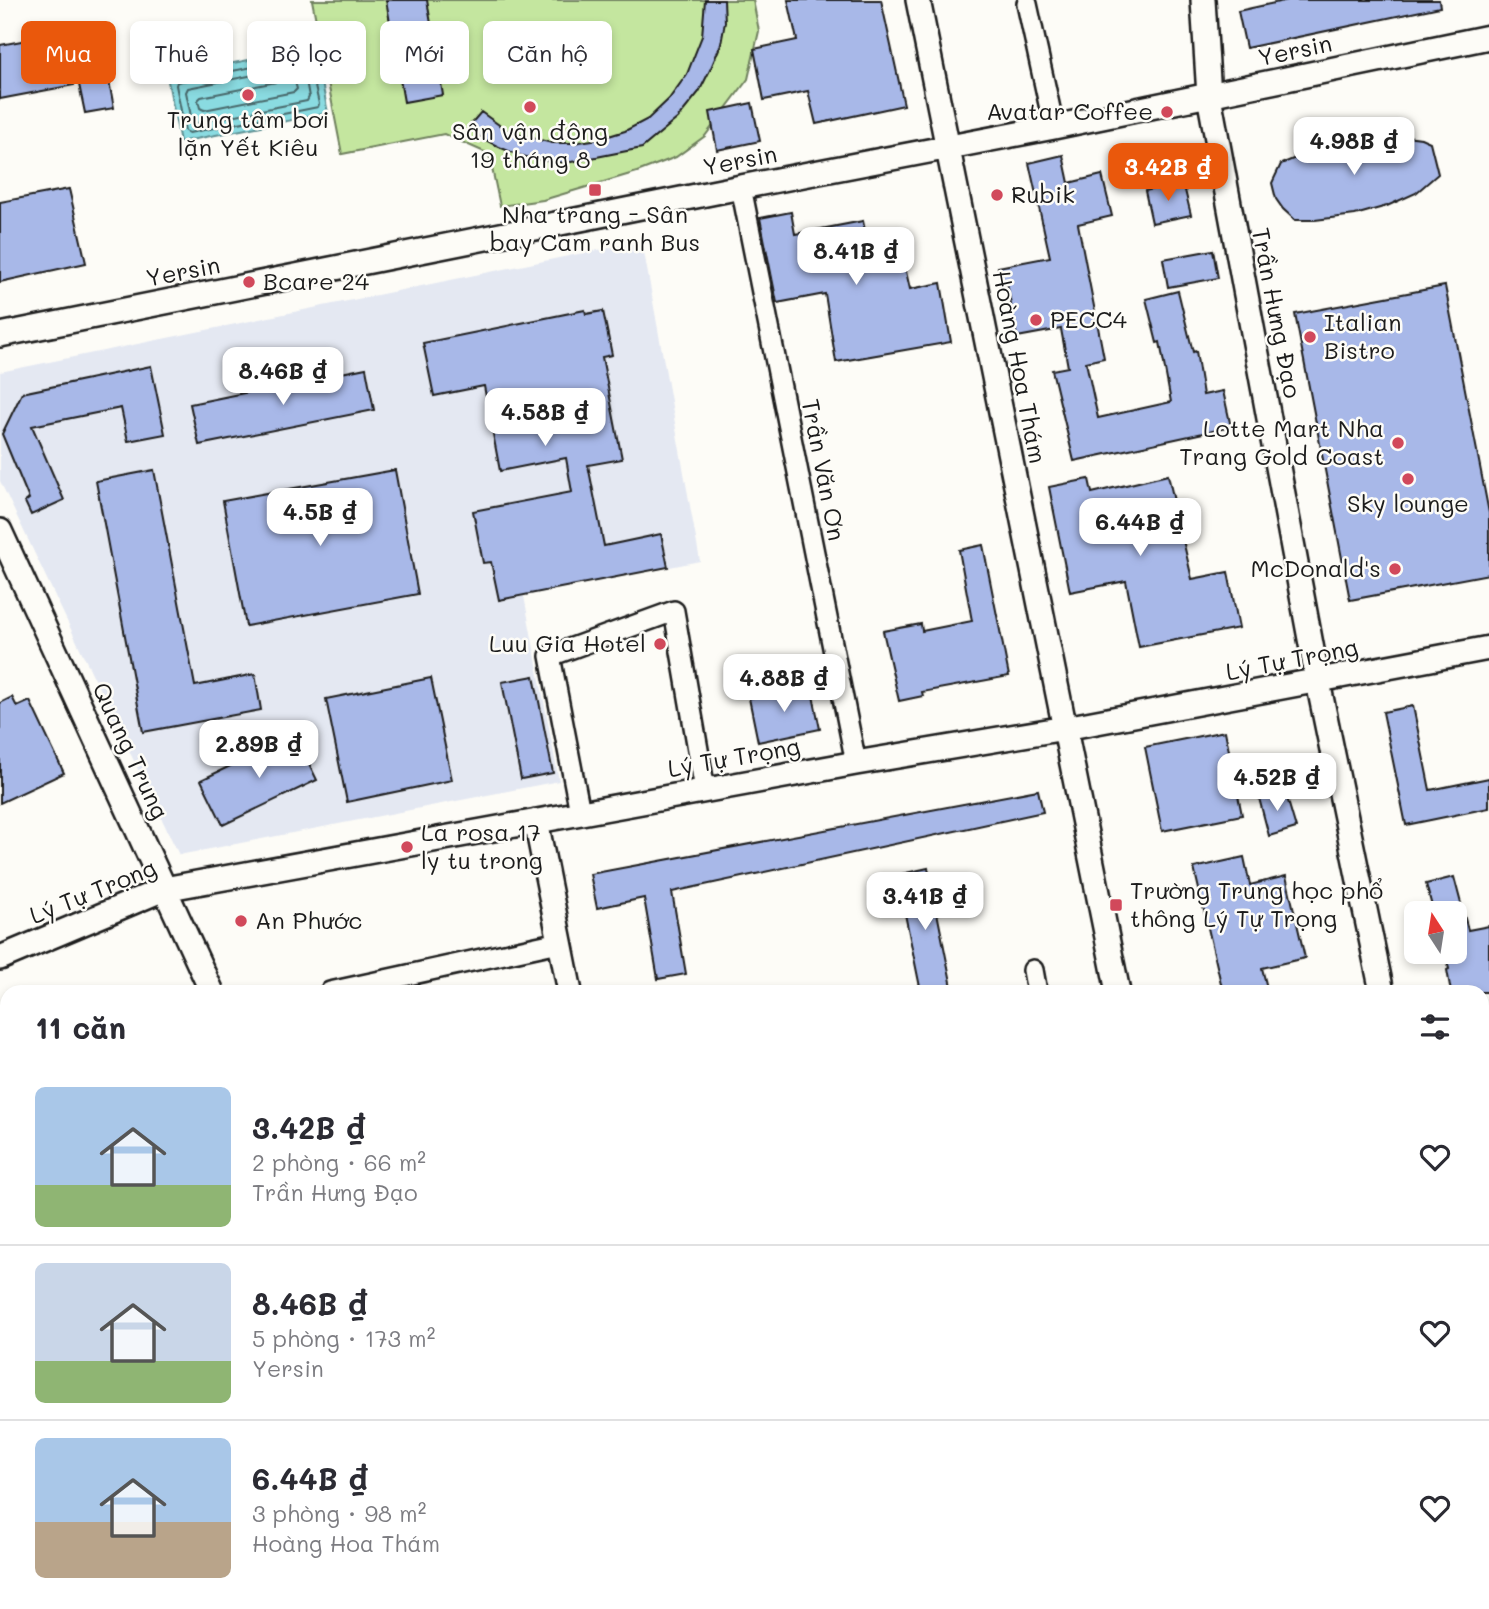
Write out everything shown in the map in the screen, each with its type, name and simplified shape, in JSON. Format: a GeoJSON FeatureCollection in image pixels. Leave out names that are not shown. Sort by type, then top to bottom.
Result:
{"type":"FeatureCollection","features":[{"type":"Feature","properties":{"kind":"street","name":"Hoàng Hoa Thám"},"geometry":{"type":"LineString","coordinates":[[918,0],[1117,985]]}},
{"type":"Feature","properties":{"kind":"street","name":"Trần Hưng Đạo"},"geometry":{"type":"LineString","coordinates":[[1203,0],[1209,96],[1318,682],[1381,985]]}},
{"type":"Feature","properties":{"kind":"street"},"geometry":{"type":"LineString","coordinates":[[1027,4],[1054,127]]}},
{"type":"Feature","properties":{"kind":"street","name":"Yersin"},"geometry":{"type":"LineString","coordinates":[[0,335],[741,187],[948,149],[1489,37]]}},
{"type":"Feature","properties":{"kind":"street","name":"Trần Văn Ơn"},"geometry":{"type":"LineString","coordinates":[[741,187],[856,763]]}},
{"type":"Feature","properties":{"kind":"street","name":"Quang Trung"},"geometry":{"type":"LineString","coordinates":[[0,531],[209,985]]}},
{"type":"Feature","properties":{"kind":"street"},"geometry":{"type":"LineString","coordinates":[[580,812],[550,656],[674,611],[705,790]]}},
{"type":"Feature","properties":{"kind":"street","name":"Lý Tự Trọng"},"geometry":{"type":"LineString","coordinates":[[0,958],[164,889],[580,812],[1318,682],[1489,648]]}},
{"type":"Feature","properties":{"kind":"street"},"geometry":{"type":"LineString","coordinates":[[536,821],[568,985]]}},
{"type":"Feature","properties":{"kind":"street"},"geometry":{"type":"LineString","coordinates":[[362,985],[559,942]]}},
{"type":"Feature","properties":{"kind":"street"},"geometry":{"type":"LineString","coordinates":[[1033,970],[1036,985]]}},
{"type":"Feature","properties":{"kind":"shaded area"},"geometry":{"type":"Polygon","coordinates":[[[642,241],[700,561],[524,596],[559,781],[179,855],[0,481],[0,372],[642,241]]]}},
{"type":"Feature","properties":{"kind":"green space","name":"Sân vận động 19 tháng 8"},"geometry":{"type":"Polygon","coordinates":[[[312,0],[753,0],[759,31],[748,79],[705,136],[676,157],[637,172],[543,200],[500,206],[489,154],[444,134],[342,154],[328,84],[366,84],[366,21],[316,21],[312,0]]]}},
{"type":"Feature","properties":{"kind":"water","name":"Trung tâm bơi lặn Yết Kiêu"},"geometry":{"type":"Polygon","coordinates":[[[247,60],[247,84],[322,84],[328,113],[180,142],[169,84],[233,84],[233,63],[247,60]]]}},
{"type":"Feature","properties":{"kind":"building"},"geometry":{"type":"Polygon","coordinates":[[[386,0],[427,0],[431,21],[390,21],[386,0]]]}},
{"type":"Feature","properties":{"kind":"building"},"geometry":{"type":"Polygon","coordinates":[[[705,0],[724,0],[725,22],[721,44],[711,68],[699,92],[678,118],[642,148],[566,163],[543,161],[497,146],[480,137],[469,126],[481,112],[509,132],[552,143],[573,143],[625,131],[648,119],[669,99],[687,74],[702,36],[705,0]]]}},
{"type":"Feature","properties":{"kind":"building"},"geometry":{"type":"Polygon","coordinates":[[[788,0],[881,0],[904,105],[816,124],[808,91],[764,100],[754,49],[797,40],[788,0]]]}},
{"type":"Feature","properties":{"kind":"building"},"geometry":{"type":"Polygon","coordinates":[[[1288,0],[1439,0],[1440,7],[1246,48],[1238,11],[1288,0]]]}},
{"type":"Feature","properties":{"kind":"building"},"geometry":{"type":"Polygon","coordinates":[[[21,41],[21,84],[74,85],[0,99],[0,45],[21,41]]]}},
{"type":"Feature","properties":{"kind":"building"},"geometry":{"type":"Polygon","coordinates":[[[79,84],[110,84],[114,108],[85,113],[79,84]]]}},
{"type":"Feature","properties":{"kind":"building"},"geometry":{"type":"Polygon","coordinates":[[[401,84],[441,84],[443,95],[404,102],[401,84]]]}},
{"type":"Feature","properties":{"kind":"building"},"geometry":{"type":"Polygon","coordinates":[[[752,103],[760,141],[717,150],[710,112],[752,103]]]}},
{"type":"Feature","properties":{"kind":"building"},"geometry":{"type":"Polygon","coordinates":[[[1399,135],[1430,142],[1438,174],[1416,193],[1387,206],[1355,215],[1315,220],[1295,220],[1276,199],[1272,183],[1281,164],[1322,147],[1368,137],[1399,135]]]}},
{"type":"Feature","properties":{"kind":"building"},"geometry":{"type":"Polygon","coordinates":[[[1063,155],[1069,183],[1102,175],[1112,216],[1078,224],[1104,358],[1086,362],[1098,418],[1171,402],[1160,342],[1157,343],[1146,299],[1178,291],[1193,352],[1196,351],[1203,395],[1223,391],[1231,427],[1074,461],[1052,370],[1068,367],[1061,329],[1017,337],[1007,283],[1001,283],[998,267],[1050,257],[1029,163],[1063,155]]]}},
{"type":"Feature","properties":{"kind":"building"},"geometry":{"type":"Polygon","coordinates":[[[1183,182],[1191,215],[1152,223],[1145,191],[1183,182]]]}},
{"type":"Feature","properties":{"kind":"building"},"geometry":{"type":"Polygon","coordinates":[[[69,189],[86,263],[0,282],[0,202],[69,189]]]}},
{"type":"Feature","properties":{"kind":"building"},"geometry":{"type":"Polygon","coordinates":[[[791,212],[795,234],[863,221],[867,240],[897,232],[910,289],[941,283],[951,342],[836,362],[825,294],[777,303],[760,218],[791,212]]]}},
{"type":"Feature","properties":{"kind":"building"},"geometry":{"type":"Polygon","coordinates":[[[1213,250],[1218,278],[1168,287],[1163,259],[1213,250]]]}},
{"type":"Feature","properties":{"kind":"building","name":"Lotte Mart Nha Trang Gold Coast"},"geometry":{"type":"Polygon","coordinates":[[[1445,286],[1489,513],[1489,574],[1350,600],[1295,314],[1445,286]]]}},
{"type":"Feature","properties":{"kind":"building"},"geometry":{"type":"Polygon","coordinates":[[[585,310],[586,314],[603,311],[612,355],[602,357],[622,459],[588,465],[604,546],[661,534],[668,567],[499,600],[491,562],[483,563],[473,511],[572,492],[566,458],[500,471],[484,386],[434,396],[423,343],[585,310]]]}},
{"type":"Feature","properties":{"kind":"building"},"geometry":{"type":"Polygon","coordinates":[[[151,366],[165,434],[128,441],[121,408],[32,426],[64,500],[31,515],[25,502],[29,499],[2,434],[22,393],[151,366]]]}},
{"type":"Feature","properties":{"kind":"building"},"geometry":{"type":"Polygon","coordinates":[[[366,368],[374,410],[199,445],[190,404],[366,368]]]}},
{"type":"Feature","properties":{"kind":"building"},"geometry":{"type":"Polygon","coordinates":[[[154,470],[195,686],[255,674],[261,710],[143,732],[96,481],[154,470]]]}},
{"type":"Feature","properties":{"kind":"building"},"geometry":{"type":"Polygon","coordinates":[[[395,470],[418,594],[246,626],[223,501],[395,470]]]}},
{"type":"Feature","properties":{"kind":"building"},"geometry":{"type":"Polygon","coordinates":[[[1168,475],[1192,579],[1228,572],[1239,628],[1139,647],[1126,581],[1070,592],[1049,487],[1089,479],[1092,493],[1168,475]]]}},
{"type":"Feature","properties":{"kind":"building"},"geometry":{"type":"Polygon","coordinates":[[[983,545],[1009,676],[922,692],[923,696],[899,701],[883,631],[921,624],[922,631],[972,621],[959,550],[983,545]]]}},
{"type":"Feature","properties":{"kind":"building"},"geometry":{"type":"Polygon","coordinates":[[[534,676],[553,773],[521,779],[502,682],[534,676]]]}},
{"type":"Feature","properties":{"kind":"building"},"geometry":{"type":"Polygon","coordinates":[[[431,678],[452,780],[347,802],[326,699],[431,678]]]}},
{"type":"Feature","properties":{"kind":"building"},"geometry":{"type":"Polygon","coordinates":[[[811,686],[820,729],[758,742],[749,698],[811,686]]]}},
{"type":"Feature","properties":{"kind":"building"},"geometry":{"type":"Polygon","coordinates":[[[12,697],[17,707],[30,701],[64,773],[0,803],[0,703],[12,697]]]}},
{"type":"Feature","properties":{"kind":"building"},"geometry":{"type":"Polygon","coordinates":[[[1413,706],[1430,790],[1489,778],[1489,808],[1406,825],[1383,712],[1413,706]]]}},
{"type":"Feature","properties":{"kind":"building"},"geometry":{"type":"Polygon","coordinates":[[[1225,731],[1242,815],[1162,831],[1145,747],[1225,731]]]}},
{"type":"Feature","properties":{"kind":"building"},"geometry":{"type":"Polygon","coordinates":[[[295,735],[317,780],[223,825],[201,780],[295,735]]]}},
{"type":"Feature","properties":{"kind":"building"},"geometry":{"type":"Polygon","coordinates":[[[1038,790],[1043,812],[672,892],[686,974],[658,979],[644,898],[597,908],[590,874],[1038,790]]]}},
{"type":"Feature","properties":{"kind":"building"},"geometry":{"type":"Polygon","coordinates":[[[1285,791],[1296,828],[1269,836],[1259,798],[1285,791]]]}},
{"type":"Feature","properties":{"kind":"building"},"geometry":{"type":"Polygon","coordinates":[[[1244,857],[1250,885],[1286,876],[1305,958],[1262,968],[1266,985],[1221,985],[1194,868],[1244,857]]]}},
{"type":"Feature","properties":{"kind":"building"},"geometry":{"type":"Polygon","coordinates":[[[928,868],[952,985],[920,985],[897,875],[928,868]]]}},
{"type":"Feature","properties":{"kind":"building"},"geometry":{"type":"Polygon","coordinates":[[[1454,877],[1460,901],[1431,901],[1426,884],[1454,877]]]}},
{"type":"Feature","properties":{"kind":"building"},"geometry":{"type":"Polygon","coordinates":[[[1467,926],[1468,930],[1489,926],[1489,985],[1450,985],[1448,964],[1467,964],[1467,926]]]}},
{"type":"Feature","properties":{"kind":"place","name":"Trung tâm bơi lặn Yết Kiêu"},"geometry":{"type":"Point","coordinates":[248,95]}},
{"type":"Feature","properties":{"kind":"place","name":"Sân vận động 19 tháng 8"},"geometry":{"type":"Point","coordinates":[530,107]}},
{"type":"Feature","properties":{"kind":"place","name":"Avatar Coffee"},"geometry":{"type":"Point","coordinates":[1167,112]}},
{"type":"Feature","properties":{"kind":"place","name":"Nha trang - Sân bay Cam ranh Bus"},"geometry":{"type":"Point","coordinates":[595,190]}},
{"type":"Feature","properties":{"kind":"place","name":"Rubik"},"geometry":{"type":"Point","coordinates":[997,195]}},
{"type":"Feature","properties":{"kind":"place","name":"Bcare 24"},"geometry":{"type":"Point","coordinates":[249,282]}},
{"type":"Feature","properties":{"kind":"place","name":"PECC4"},"geometry":{"type":"Point","coordinates":[1036,320]}},
{"type":"Feature","properties":{"kind":"place","name":"Italian Bistro"},"geometry":{"type":"Point","coordinates":[1310,337]}},
{"type":"Feature","properties":{"kind":"place","name":"Lotte Mart Nha Trang Gold Coast"},"geometry":{"type":"Point","coordinates":[1398,443]}},
{"type":"Feature","properties":{"kind":"place","name":"Sky lounge"},"geometry":{"type":"Point","coordinates":[1408,479]}},
{"type":"Feature","properties":{"kind":"place","name":"McDonald's"},"geometry":{"type":"Point","coordinates":[1395,569]}},
{"type":"Feature","properties":{"kind":"place","name":"Luu Gia Hotel"},"geometry":{"type":"Point","coordinates":[660,644]}},
{"type":"Feature","properties":{"kind":"place","name":"La rosa 17 ly tu trong"},"geometry":{"type":"Point","coordinates":[407,847]}},
{"type":"Feature","properties":{"kind":"place","name":"Trường Trung học phổ thông Lý Tự Trọng"},"geometry":{"type":"Point","coordinates":[1116,905]}},
{"type":"Feature","properties":{"kind":"place","name":"An Phước"},"geometry":{"type":"Point","coordinates":[241,921]}}]}
